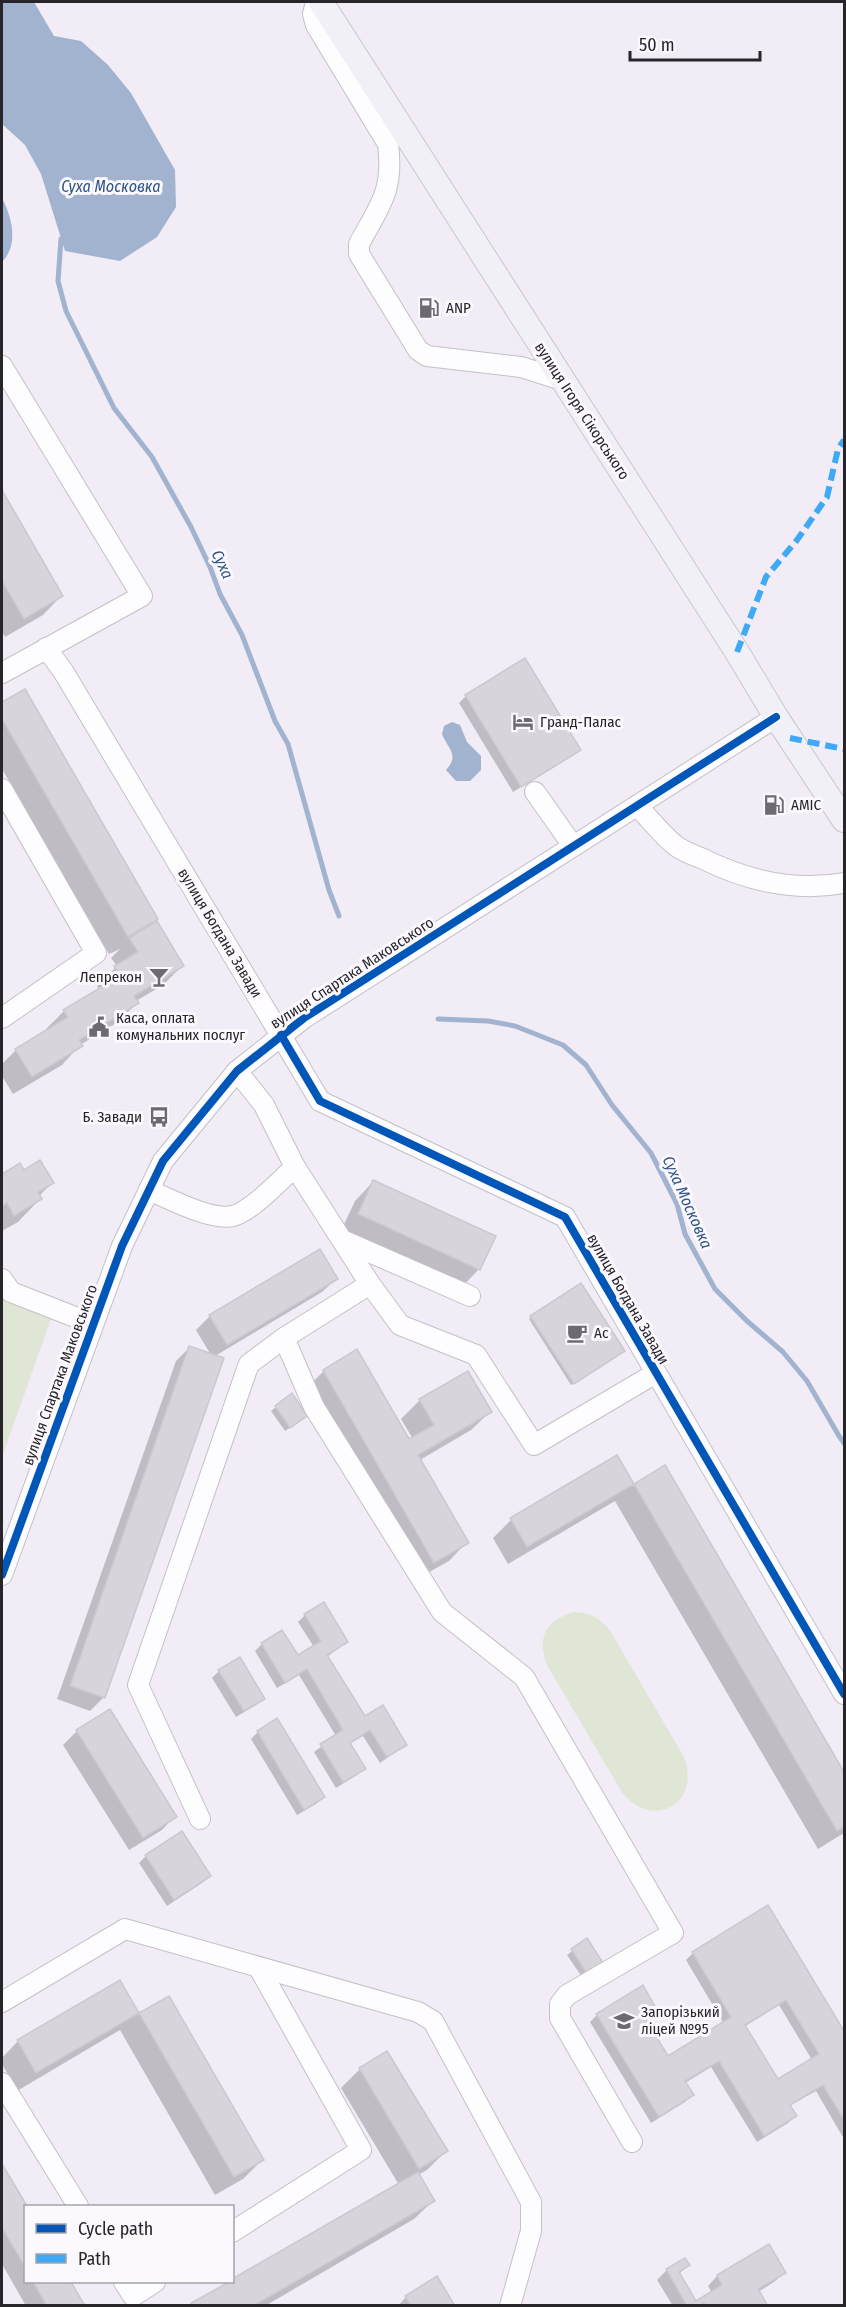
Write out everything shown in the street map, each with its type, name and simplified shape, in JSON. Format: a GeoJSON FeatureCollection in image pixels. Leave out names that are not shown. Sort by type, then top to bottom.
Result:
{"type":"FeatureCollection","features":[{"type":"Feature","properties":{"kind":"main road","name":"вулиця Ігоря Сікорського"},"geometry":{"type":"LineString","coordinates":[[321,2],[737,652],[776,717],[844,820]]}},
{"type":"Feature","properties":{"kind":"street"},"geometry":{"type":"LineString","coordinates":[[316,2],[313,14],[316,25],[388,144],[391,163],[388,188],[359,244],[359,254],[418,350],[427,356],[521,367],[562,380]]}},
{"type":"Feature","properties":{"kind":"street"},"geometry":{"type":"LineString","coordinates":[[2,366],[142,596],[2,673]]}},
{"type":"Feature","properties":{"kind":"street","name":"вулиця Богдана Завади"},"geometry":{"type":"LineString","coordinates":[[46,648],[63,671],[320,1101],[565,1217],[844,1694]]}},
{"type":"Feature","properties":{"kind":"street","name":"вулиця Спартака Маковського"},"geometry":{"type":"LineString","coordinates":[[2,1575],[122,1246],[163,1161],[237,1071],[304,1018],[776,717]]}},
{"type":"Feature","properties":{"kind":"street"},"geometry":{"type":"LineString","coordinates":[[2,789],[96,954],[2,1018]]}},
{"type":"Feature","properties":{"kind":"street"},"geometry":{"type":"LineString","coordinates":[[535,792],[573,846]]}},
{"type":"Feature","properties":{"kind":"street"},"geometry":{"type":"LineString","coordinates":[[637,806],[677,847],[714,865],[764,882],[783,885],[830,886],[844,883]]}},
{"type":"Feature","properties":{"kind":"street"},"geometry":{"type":"LineString","coordinates":[[237,1071],[264,1105],[295,1167],[370,1284],[400,1325],[476,1355],[534,1445],[656,1373]]}},
{"type":"Feature","properties":{"kind":"street"},"geometry":{"type":"LineString","coordinates":[[149,1190],[213,1215],[232,1216],[247,1209],[295,1167]]}},
{"type":"Feature","properties":{"kind":"street"},"geometry":{"type":"LineString","coordinates":[[342,1240],[470,1296]]}},
{"type":"Feature","properties":{"kind":"street"},"geometry":{"type":"LineString","coordinates":[[2,1279],[11,1292],[93,1324]]}},
{"type":"Feature","properties":{"kind":"street"},"geometry":{"type":"LineString","coordinates":[[200,1819],[138,1685],[249,1364],[284,1338],[370,1284]]}},
{"type":"Feature","properties":{"kind":"street"},"geometry":{"type":"LineString","coordinates":[[284,1338],[314,1407],[442,1612],[524,1677],[673,1932],[567,1995],[560,2004],[560,2018],[632,2142]]}},
{"type":"Feature","properties":{"kind":"street"},"geometry":{"type":"LineString","coordinates":[[2,2002],[125,1929],[418,2012],[433,2021],[531,2202],[531,2230],[510,2306]]}},
{"type":"Feature","properties":{"kind":"street"},"geometry":{"type":"LineString","coordinates":[[234,2231],[361,2151],[259,1968]]}},
{"type":"Feature","properties":{"kind":"street"},"geometry":{"type":"LineString","coordinates":[[2,2084],[77,2205]]}},
{"type":"Feature","properties":{"kind":"street"},"geometry":{"type":"LineString","coordinates":[[134,2294],[154,2283]]}},
{"type":"Feature","properties":{"kind":"green space"},"geometry":{"type":"Polygon","coordinates":[[[2,1294],[52,1316],[2,1457],[2,1294]]]}},
{"type":"Feature","properties":{"kind":"green space"},"geometry":{"type":"Polygon","coordinates":[[[573,1612],[593,1616],[609,1629],[684,1757],[688,1773],[686,1787],[681,1798],[672,1806],[661,1810],[648,1810],[636,1805],[623,1794],[547,1665],[543,1647],[546,1632],[556,1620],[573,1612]]]}},
{"type":"Feature","properties":{"kind":"water","name":"Суха Московка"},"geometry":{"type":"Polygon","coordinates":[[[2,2],[34,2],[54,36],[81,41],[108,65],[131,93],[175,170],[176,207],[157,237],[120,261],[65,251],[41,174],[25,145],[2,124],[2,2]]]}},
{"type":"Feature","properties":{"kind":"water"},"geometry":{"type":"Polygon","coordinates":[[[2,198],[11,222],[12,239],[11,248],[2,262],[2,198]]]}},
{"type":"Feature","properties":{"kind":"water"},"geometry":{"type":"Polygon","coordinates":[[[452,722],[460,725],[467,742],[481,756],[481,770],[470,781],[456,781],[446,770],[452,756],[442,734],[444,726],[452,722]]]}},
{"type":"Feature","properties":{"kind":"building"},"geometry":{"type":"Polygon","coordinates":[[[2,490],[63,596],[24,619],[2,581],[2,490]]]}},
{"type":"Feature","properties":{"kind":"building","name":"Гранд-Палас"},"geometry":{"type":"Polygon","coordinates":[[[525,658],[581,750],[521,787],[465,695],[525,658]]]}},
{"type":"Feature","properties":{"kind":"building"},"geometry":{"type":"Polygon","coordinates":[[[25,689],[158,919],[128,937],[2,719],[2,702],[25,689]]]}},
{"type":"Feature","properties":{"kind":"building"},"geometry":{"type":"Polygon","coordinates":[[[157,921],[184,966],[134,996],[139,1003],[79,1040],[83,1046],[32,1077],[15,1049],[68,1017],[63,1010],[120,976],[114,966],[138,952],[129,938],[157,921]]]}},
{"type":"Feature","properties":{"kind":"building"},"geometry":{"type":"Polygon","coordinates":[[[40,1160],[54,1183],[38,1192],[42,1199],[14,1216],[7,1203],[2,1206],[2,1174],[20,1163],[24,1170],[40,1160]]]}},
{"type":"Feature","properties":{"kind":"building"},"geometry":{"type":"Polygon","coordinates":[[[373,1180],[496,1236],[480,1270],[358,1214],[373,1180]]]}},
{"type":"Feature","properties":{"kind":"building"},"geometry":{"type":"Polygon","coordinates":[[[320,1249],[338,1279],[227,1345],[209,1315],[320,1249]]]}},
{"type":"Feature","properties":{"kind":"building","name":"Ас"},"geometry":{"type":"Polygon","coordinates":[[[581,1283],[625,1351],[574,1384],[530,1316],[581,1283]]]}},
{"type":"Feature","properties":{"kind":"building"},"geometry":{"type":"Polygon","coordinates":[[[189,1346],[224,1358],[105,1698],[70,1686],[189,1346]]]}},
{"type":"Feature","properties":{"kind":"building"},"geometry":{"type":"Polygon","coordinates":[[[357,1349],[409,1439],[434,1425],[419,1399],[468,1371],[492,1412],[418,1455],[469,1543],[434,1563],[323,1370],[357,1349]]]}},
{"type":"Feature","properties":{"kind":"building"},"geometry":{"type":"Polygon","coordinates":[[[292,1393],[307,1416],[290,1428],[275,1406],[292,1393]]]}},
{"type":"Feature","properties":{"kind":"building"},"geometry":{"type":"Polygon","coordinates":[[[617,1455],[634,1484],[527,1547],[510,1518],[617,1455]]]}},
{"type":"Feature","properties":{"kind":"building"},"geometry":{"type":"Polygon","coordinates":[[[665,1465],[844,1772],[844,1827],[837,1831],[634,1484],[665,1465]]]}},
{"type":"Feature","properties":{"kind":"building"},"geometry":{"type":"Polygon","coordinates":[[[324,1602],[348,1642],[327,1655],[365,1716],[383,1705],[407,1745],[387,1757],[370,1730],[350,1743],[366,1769],[343,1782],[320,1744],[343,1730],[307,1669],[285,1683],[261,1643],[282,1630],[298,1655],[321,1641],[304,1614],[324,1602]]]}},
{"type":"Feature","properties":{"kind":"building"},"geometry":{"type":"Polygon","coordinates":[[[240,1657],[265,1699],[244,1711],[218,1670],[240,1657]]]}},
{"type":"Feature","properties":{"kind":"building"},"geometry":{"type":"Polygon","coordinates":[[[110,1709],[177,1817],[143,1838],[76,1730],[110,1709]]]}},
{"type":"Feature","properties":{"kind":"building"},"geometry":{"type":"Polygon","coordinates":[[[277,1718],[325,1797],[304,1810],[257,1731],[277,1718]]]}},
{"type":"Feature","properties":{"kind":"building"},"geometry":{"type":"Polygon","coordinates":[[[182,1831],[211,1876],[174,1900],[145,1855],[182,1831]]]}},
{"type":"Feature","properties":{"kind":"building","name":"Запорізький ліцей №95"},"geometry":{"type":"Polygon","coordinates":[[[768,1905],[844,2031],[844,2120],[823,2085],[790,2105],[797,2116],[764,2136],[719,2061],[685,2081],[694,2095],[659,2117],[596,2014],[643,1985],[657,2010],[645,2018],[668,2056],[731,2017],[692,1952],[768,1905]],[[786,2000],[745,2025],[778,2079],[819,2054],[786,2000]]]}},
{"type":"Feature","properties":{"kind":"building"},"geometry":{"type":"Polygon","coordinates":[[[587,1938],[603,1963],[587,1974],[571,1949],[587,1938]]]}},
{"type":"Feature","properties":{"kind":"building"},"geometry":{"type":"Polygon","coordinates":[[[120,1980],[139,2013],[36,2073],[17,2040],[120,1980]]]}},
{"type":"Feature","properties":{"kind":"building"},"geometry":{"type":"Polygon","coordinates":[[[169,1996],[264,2160],[234,2177],[139,2013],[169,1996]]]}},
{"type":"Feature","properties":{"kind":"building"},"geometry":{"type":"Polygon","coordinates":[[[387,2051],[448,2151],[419,2169],[359,2068],[387,2051]]]}},
{"type":"Feature","properties":{"kind":"building"},"geometry":{"type":"Polygon","coordinates":[[[2,2164],[26,2205],[24,2205],[24,2265],[2,2228],[2,2164]]]}},
{"type":"Feature","properties":{"kind":"building"},"geometry":{"type":"Polygon","coordinates":[[[418,2172],[435,2201],[253,2306],[193,2306],[191,2303],[227,2283],[234,2283],[234,2278],[418,2172]]]}},
{"type":"Feature","properties":{"kind":"building"},"geometry":{"type":"Polygon","coordinates":[[[769,2244],[786,2273],[758,2289],[768,2306],[706,2306],[704,2303],[699,2306],[687,2306],[666,2269],[685,2258],[690,2265],[679,2272],[696,2301],[722,2285],[717,2275],[769,2244]]]}},
{"type":"Feature","properties":{"kind":"building"},"geometry":{"type":"Polygon","coordinates":[[[437,2276],[455,2306],[411,2306],[405,2296],[437,2276]]]}},
{"type":"Feature","properties":{"kind":"building"},"geometry":{"type":"Polygon","coordinates":[[[34,2283],[72,2283],[85,2306],[47,2306],[34,2283]]]}},
{"type":"Feature","properties":{"kind":"waterway","name":"Суха"},"geometry":{"type":"LineString","coordinates":[[61,239],[58,281],[66,311],[114,408],[152,457],[191,527],[220,594],[242,635],[275,721],[288,744],[329,890],[339,916]]}},
{"type":"Feature","properties":{"kind":"waterway","name":"Суха Московка"},"geometry":{"type":"LineString","coordinates":[[438,1019],[488,1021],[515,1026],[563,1045],[586,1065],[612,1105],[651,1153],[677,1204],[685,1234],[715,1289],[783,1352],[807,1381],[844,1443]]}},
{"type":"Feature","properties":{"kind":"marked path"},"geometry":{"type":"LineString","coordinates":[[737,652],[766,577],[797,540],[827,497],[838,449],[844,440]]}},
{"type":"Feature","properties":{"kind":"marked path"},"geometry":{"type":"LineString","coordinates":[[790,738],[844,749]]}},
{"type":"Feature","properties":{"kind":"cycle path"},"geometry":{"type":"LineString","coordinates":[[2,1575],[122,1246],[163,1161],[237,1071],[304,1018],[776,717]]}},
{"type":"Feature","properties":{"kind":"cycle path"},"geometry":{"type":"LineString","coordinates":[[281,1035],[320,1101],[565,1217],[844,1694]]}},
{"type":"Feature","properties":{"kind":"place","name":"ANP"},"geometry":{"type":"Point","coordinates":[429,308]}},
{"type":"Feature","properties":{"kind":"place","name":"Гранд-Палас"},"geometry":{"type":"Point","coordinates":[523,722]}},
{"type":"Feature","properties":{"kind":"place","name":"AMIC"},"geometry":{"type":"Point","coordinates":[774,805]}},
{"type":"Feature","properties":{"kind":"place","name":"Лепрекон"},"geometry":{"type":"Point","coordinates":[159,977]}},
{"type":"Feature","properties":{"kind":"place","name":"Каса, оплата комунальних послуг"},"geometry":{"type":"Point","coordinates":[99,1027]}},
{"type":"Feature","properties":{"kind":"place","name":"Б. Завади"},"geometry":{"type":"Point","coordinates":[159,1117]}},
{"type":"Feature","properties":{"kind":"place","name":"Ас"},"geometry":{"type":"Point","coordinates":[577,1333]}},
{"type":"Feature","properties":{"kind":"place","name":"Запорізький ліцей №95"},"geometry":{"type":"Point","coordinates":[624,2021]}}]}
